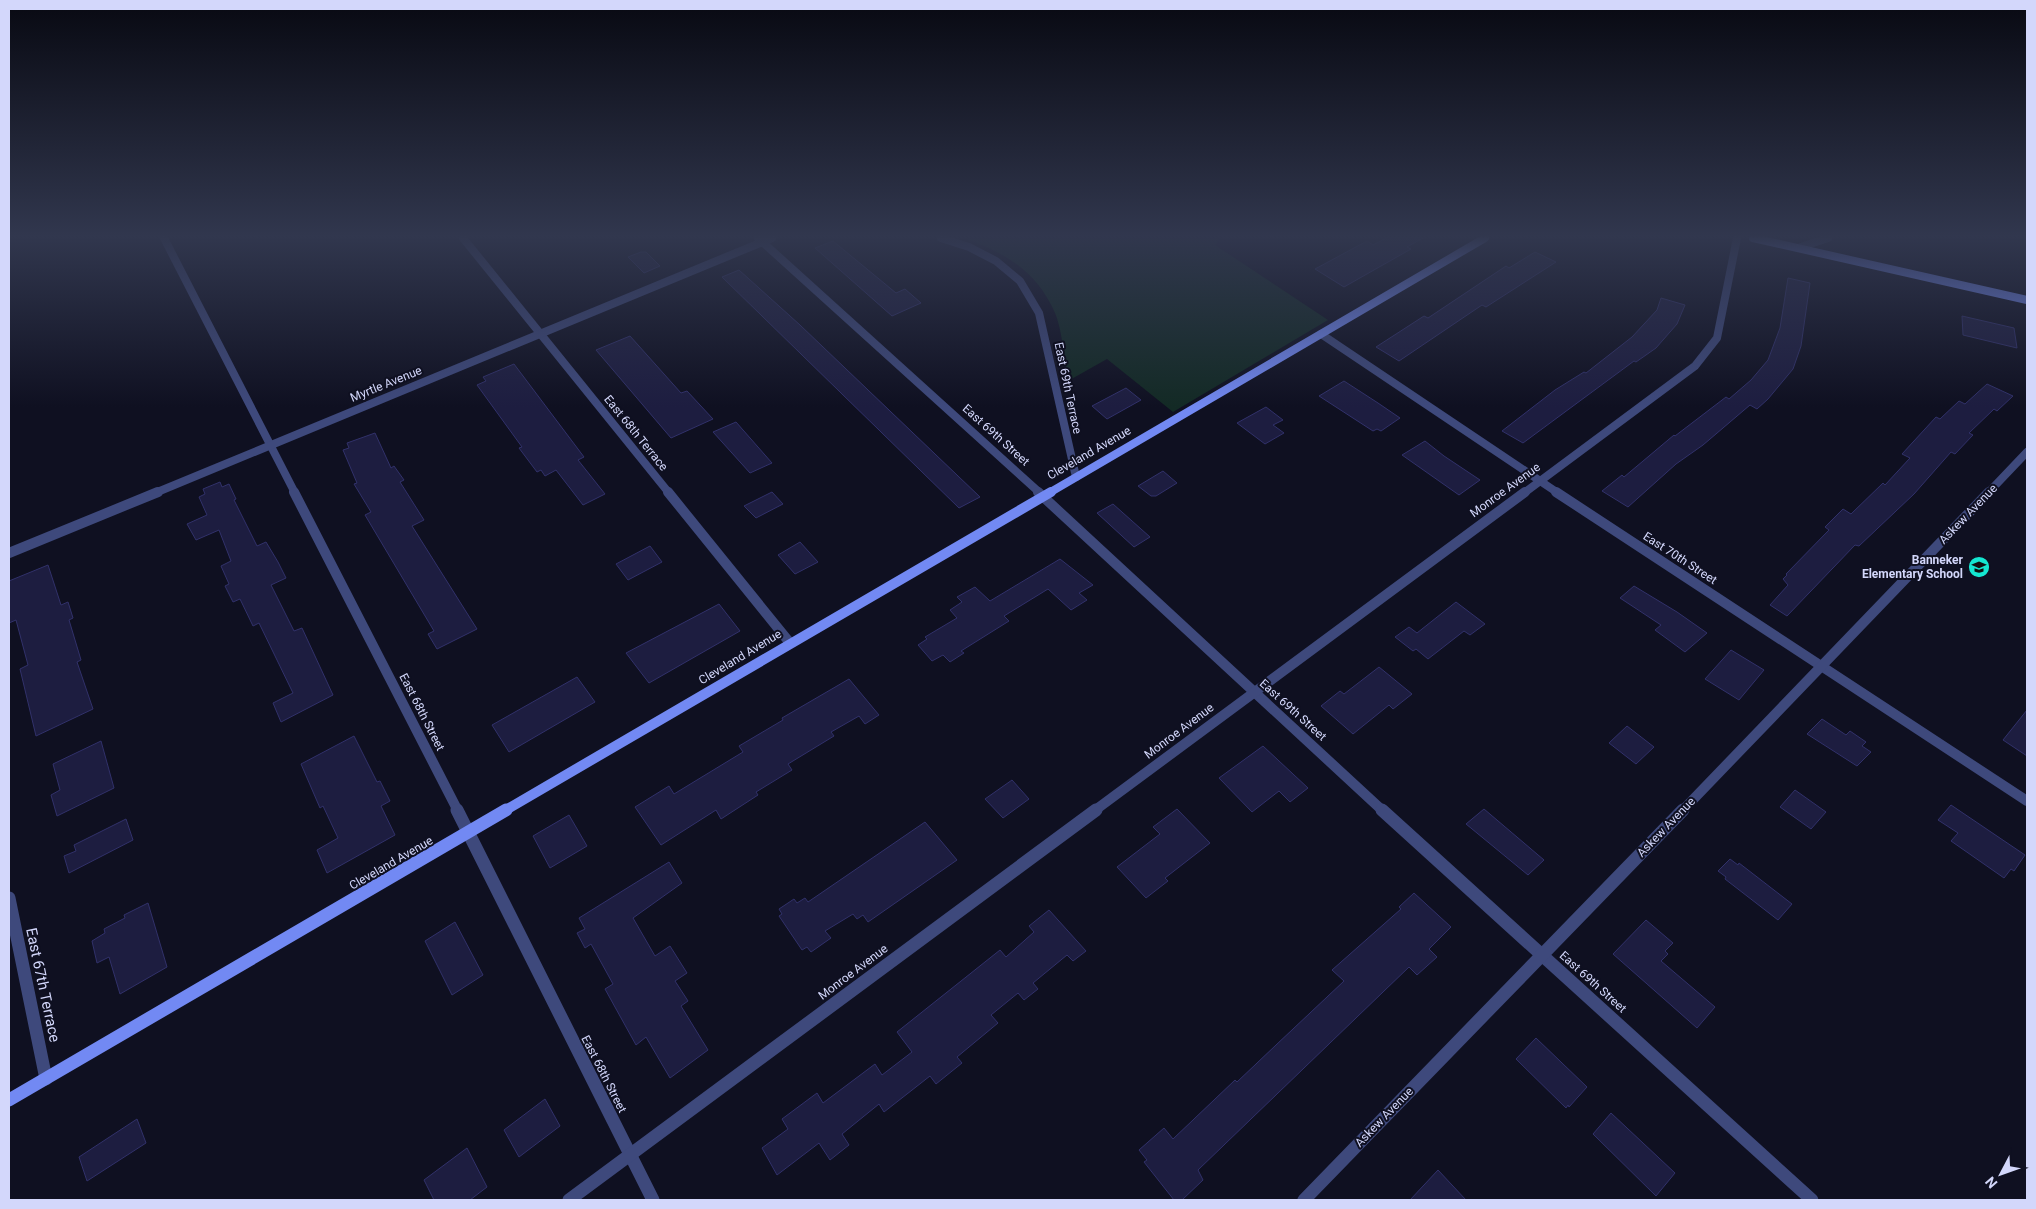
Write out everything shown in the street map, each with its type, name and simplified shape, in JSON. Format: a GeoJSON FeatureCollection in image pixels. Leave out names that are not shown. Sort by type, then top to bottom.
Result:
{"type":"FeatureCollection","features":[{"type":"Feature","properties":{"kind":"main road","name":"Cleveland Avenue"},"geometry":{"type":"LineString","coordinates":[[9,1100],[1389,294]]}},
{"type":"Feature","properties":{"kind":"main road"},"geometry":{"type":"LineString","coordinates":[[2002,294],[2027,300]]}},
{"type":"Feature","properties":{"kind":"street","name":"East 68th Street"},"geometry":{"type":"LineString","coordinates":[[193,294],[469,833],[653,1200]]}},
{"type":"Feature","properties":{"kind":"street","name":"East 68th Terrace"},"geometry":{"type":"LineString","coordinates":[[508,294],[790,643]]}},
{"type":"Feature","properties":{"kind":"street","name":"Myrtle Avenue"},"geometry":{"type":"LineString","coordinates":[[9,552],[635,294]]}},
{"type":"Feature","properties":{"kind":"street","name":"East 69th Street"},"geometry":{"type":"LineString","coordinates":[[824,294],[1253,693],[1812,1200]]}},
{"type":"Feature","properties":{"kind":"street","name":"East 69th Terrace"},"geometry":{"type":"LineString","coordinates":[[1028,294],[1039,313],[1076,477]]}},
{"type":"Feature","properties":{"kind":"street","name":"Monroe Avenue"},"geometry":{"type":"LineString","coordinates":[[569,1200],[1695,366],[1709,351],[1717,338],[1726,294]]}},
{"type":"Feature","properties":{"kind":"street","name":"East 70th Street"},"geometry":{"type":"LineString","coordinates":[[1321,334],[1540,481],[2027,801]]}},
{"type":"Feature","properties":{"kind":"street","name":"Askew Avenue"},"geometry":{"type":"LineString","coordinates":[[1304,1200],[1823,666],[2027,452]]}},
{"type":"Feature","properties":{"kind":"street","name":"East 67th Terrace"},"geometry":{"type":"LineString","coordinates":[[9,898],[46,1079]]}},
{"type":"Feature","properties":{"kind":"green space"},"geometry":{"type":"Polygon","coordinates":[[[1045,294],[1289,294],[1328,320],[1173,412],[1107,359],[1068,381],[1057,320],[1045,294]]]}},
{"type":"Feature","properties":{"kind":"building"},"geometry":{"type":"Polygon","coordinates":[[[740,294],[766,294],[980,497],[959,508],[740,294]]]}},
{"type":"Feature","properties":{"kind":"building"},"geometry":{"type":"Polygon","coordinates":[[[868,294],[911,294],[921,303],[892,316],[868,294]]]}},
{"type":"Feature","properties":{"kind":"building"},"geometry":{"type":"Polygon","coordinates":[[[1463,294],[1506,294],[1486,307],[1482,305],[1399,361],[1376,347],[1424,316],[1428,318],[1463,294]]]}},
{"type":"Feature","properties":{"kind":"building"},"geometry":{"type":"Polygon","coordinates":[[[1785,294],[1808,294],[1801,346],[1793,369],[1768,399],[1757,409],[1750,405],[1703,445],[1676,464],[1628,507],[1602,491],[1622,475],[1624,477],[1674,435],[1726,397],[1729,399],[1751,380],[1768,360],[1780,328],[1785,294]]]}},
{"type":"Feature","properties":{"kind":"building"},"geometry":{"type":"Polygon","coordinates":[[[1661,298],[1685,305],[1677,324],[1656,348],[1636,362],[1634,361],[1523,443],[1502,431],[1555,390],[1584,372],[1586,373],[1632,337],[1657,310],[1661,298]]]}},
{"type":"Feature","properties":{"kind":"building"},"geometry":{"type":"Polygon","coordinates":[[[1962,316],[2014,328],[2017,348],[1963,335],[1962,316]]]}},
{"type":"Feature","properties":{"kind":"building"},"geometry":{"type":"Polygon","coordinates":[[[630,336],[681,393],[687,391],[713,419],[671,438],[596,350],[630,336]]]}},
{"type":"Feature","properties":{"kind":"building"},"geometry":{"type":"Polygon","coordinates":[[[514,364],[584,457],[578,460],[605,494],[583,505],[556,470],[545,476],[541,470],[537,472],[519,448],[522,447],[477,385],[486,381],[483,377],[514,364]]]}},
{"type":"Feature","properties":{"kind":"building"},"geometry":{"type":"Polygon","coordinates":[[[1344,381],[1400,418],[1381,431],[1377,429],[1373,431],[1319,396],[1344,381]]]}},
{"type":"Feature","properties":{"kind":"building"},"geometry":{"type":"Polygon","coordinates":[[[1987,384],[2013,396],[1997,411],[1994,409],[1969,433],[1973,435],[1955,454],[1951,452],[1914,494],[1859,546],[1855,545],[1787,616],[1770,605],[1788,585],[1783,579],[1786,574],[1829,530],[1825,527],[1843,509],[1851,514],[1883,483],[1885,485],[1910,458],[1902,454],[1936,417],[1940,419],[1959,401],[1965,404],[1987,384]]]}},
{"type":"Feature","properties":{"kind":"building"},"geometry":{"type":"Polygon","coordinates":[[[1126,388],[1141,400],[1107,419],[1092,406],[1126,388]]]}},
{"type":"Feature","properties":{"kind":"building"},"geometry":{"type":"Polygon","coordinates":[[[1266,407],[1283,420],[1273,425],[1284,433],[1265,444],[1237,423],[1266,407]]]}},
{"type":"Feature","properties":{"kind":"building"},"geometry":{"type":"Polygon","coordinates":[[[736,422],[772,463],[750,473],[713,432],[736,422]]]}},
{"type":"Feature","properties":{"kind":"building"},"geometry":{"type":"Polygon","coordinates":[[[375,433],[391,468],[394,466],[404,480],[400,482],[424,520],[412,526],[477,629],[437,649],[428,634],[434,631],[365,515],[371,512],[354,484],[357,483],[343,450],[349,448],[347,443],[375,433]]]}},
{"type":"Feature","properties":{"kind":"building"},"geometry":{"type":"Polygon","coordinates":[[[1425,441],[1480,480],[1459,495],[1402,455],[1425,441]]]}},
{"type":"Feature","properties":{"kind":"building"},"geometry":{"type":"Polygon","coordinates":[[[1163,471],[1177,483],[1156,496],[1151,496],[1138,486],[1163,471]]]}},
{"type":"Feature","properties":{"kind":"building"},"geometry":{"type":"Polygon","coordinates":[[[220,482],[222,487],[229,484],[236,499],[234,500],[257,546],[266,542],[278,562],[286,578],[271,585],[294,631],[302,628],[333,695],[281,722],[273,703],[293,693],[259,623],[253,626],[240,599],[233,602],[225,586],[229,584],[221,566],[231,561],[219,530],[196,540],[187,524],[207,515],[199,497],[205,494],[203,489],[220,482]]]}},
{"type":"Feature","properties":{"kind":"building"},"geometry":{"type":"Polygon","coordinates":[[[772,492],[783,504],[756,518],[744,506],[772,492]]]}},
{"type":"Feature","properties":{"kind":"building"},"geometry":{"type":"Polygon","coordinates":[[[1113,504],[1150,537],[1134,547],[1097,513],[1113,504]]]}},
{"type":"Feature","properties":{"kind":"building"},"geometry":{"type":"Polygon","coordinates":[[[800,542],[818,562],[795,574],[778,555],[800,542]]]}},
{"type":"Feature","properties":{"kind":"building"},"geometry":{"type":"Polygon","coordinates":[[[650,546],[662,562],[628,580],[616,564],[650,546]]]}},
{"type":"Feature","properties":{"kind":"building"},"geometry":{"type":"Polygon","coordinates":[[[1060,559],[1093,585],[1079,593],[1087,600],[1071,610],[1048,589],[1004,616],[1009,621],[961,651],[964,653],[950,662],[943,655],[932,661],[918,645],[927,639],[925,637],[957,618],[950,610],[962,602],[957,597],[975,587],[990,601],[1060,559]]]}},
{"type":"Feature","properties":{"kind":"building"},"geometry":{"type":"Polygon","coordinates":[[[48,565],[61,605],[68,602],[73,618],[69,620],[81,660],[77,662],[93,709],[36,736],[20,669],[28,665],[16,620],[9,623],[9,581],[48,565]]]}},
{"type":"Feature","properties":{"kind":"building"},"geometry":{"type":"Polygon","coordinates":[[[1634,586],[1707,633],[1685,652],[1655,630],[1661,625],[1620,598],[1634,586]]]}},
{"type":"Feature","properties":{"kind":"building"},"geometry":{"type":"Polygon","coordinates":[[[1456,602],[1485,624],[1470,635],[1464,631],[1428,659],[1416,649],[1413,651],[1395,637],[1409,627],[1417,633],[1456,602]]]}},
{"type":"Feature","properties":{"kind":"building"},"geometry":{"type":"Polygon","coordinates":[[[719,604],[740,631],[649,683],[626,653],[719,604]]]}},
{"type":"Feature","properties":{"kind":"building"},"geometry":{"type":"Polygon","coordinates":[[[1731,650],[1764,670],[1739,700],[1705,679],[1731,650]]]}},
{"type":"Feature","properties":{"kind":"building"},"geometry":{"type":"Polygon","coordinates":[[[1379,667],[1412,694],[1393,709],[1389,705],[1353,734],[1321,706],[1340,691],[1344,694],[1379,667]]]}},
{"type":"Feature","properties":{"kind":"building"},"geometry":{"type":"Polygon","coordinates":[[[577,677],[595,702],[509,752],[492,725],[577,677]]]}},
{"type":"Feature","properties":{"kind":"building"},"geometry":{"type":"Polygon","coordinates":[[[849,679],[879,715],[865,724],[859,716],[831,732],[834,736],[788,764],[792,770],[756,792],[758,795],[721,819],[716,810],[661,845],[635,807],[669,786],[674,794],[743,752],[739,746],[783,720],[782,718],[849,679]]]}},
{"type":"Feature","properties":{"kind":"building"},"geometry":{"type":"Polygon","coordinates":[[[2027,710],[2027,756],[2003,740],[2027,710]]]}},
{"type":"Feature","properties":{"kind":"building"},"geometry":{"type":"Polygon","coordinates":[[[1822,719],[1846,735],[1850,731],[1866,742],[1862,746],[1871,752],[1857,766],[1807,734],[1822,719]]]}},
{"type":"Feature","properties":{"kind":"building"},"geometry":{"type":"Polygon","coordinates":[[[1627,726],[1654,747],[1636,764],[1609,743],[1627,726]]]}},
{"type":"Feature","properties":{"kind":"building"},"geometry":{"type":"Polygon","coordinates":[[[354,736],[377,782],[380,781],[390,801],[381,806],[395,835],[327,873],[317,850],[338,838],[323,806],[320,808],[301,764],[354,736]]]}},
{"type":"Feature","properties":{"kind":"building"},"geometry":{"type":"Polygon","coordinates":[[[101,741],[114,788],[57,816],[51,795],[60,790],[53,764],[101,741]]]}},
{"type":"Feature","properties":{"kind":"building"},"geometry":{"type":"Polygon","coordinates":[[[1263,746],[1308,788],[1290,802],[1279,791],[1252,812],[1219,778],[1263,746]]]}},
{"type":"Feature","properties":{"kind":"building"},"geometry":{"type":"Polygon","coordinates":[[[1012,780],[1029,799],[1003,818],[985,799],[1012,780]]]}},
{"type":"Feature","properties":{"kind":"building"},"geometry":{"type":"Polygon","coordinates":[[[1795,790],[1826,812],[1811,829],[1780,807],[1795,790]]]}},
{"type":"Feature","properties":{"kind":"building"},"geometry":{"type":"Polygon","coordinates":[[[1951,805],[2025,855],[2014,871],[2011,869],[2004,878],[1951,841],[1958,833],[1938,820],[1951,805]]]}},
{"type":"Feature","properties":{"kind":"building"},"geometry":{"type":"Polygon","coordinates":[[[1177,809],[1210,843],[1165,878],[1168,881],[1146,898],[1117,867],[1160,834],[1153,827],[1177,809]]]}},
{"type":"Feature","properties":{"kind":"building"},"geometry":{"type":"Polygon","coordinates":[[[1484,809],[1544,860],[1528,875],[1466,824],[1484,809]]]}},
{"type":"Feature","properties":{"kind":"building"},"geometry":{"type":"Polygon","coordinates":[[[569,815],[587,846],[550,868],[533,836],[569,815]]]}},
{"type":"Feature","properties":{"kind":"building"},"geometry":{"type":"Polygon","coordinates":[[[126,819],[133,840],[69,873],[64,856],[76,851],[74,845],[126,819]]]}},
{"type":"Feature","properties":{"kind":"building"},"geometry":{"type":"Polygon","coordinates":[[[925,822],[957,860],[868,922],[863,915],[857,919],[853,914],[825,931],[831,938],[811,952],[807,947],[802,950],[779,916],[782,914],[779,909],[794,899],[797,903],[805,898],[808,902],[925,822]]]}},
{"type":"Feature","properties":{"kind":"building"},"geometry":{"type":"Polygon","coordinates":[[[1730,859],[1738,865],[1739,863],[1792,904],[1778,920],[1725,879],[1726,877],[1718,871],[1730,859]]]}},
{"type":"Feature","properties":{"kind":"building"},"geometry":{"type":"Polygon","coordinates":[[[669,862],[682,883],[633,918],[655,956],[670,946],[687,973],[675,981],[688,1001],[681,1006],[708,1050],[670,1078],[646,1037],[636,1045],[605,989],[613,984],[591,944],[585,948],[577,933],[585,929],[579,918],[669,862]]]}},
{"type":"Feature","properties":{"kind":"building"},"geometry":{"type":"Polygon","coordinates":[[[1414,893],[1451,927],[1429,949],[1437,957],[1417,975],[1409,967],[1198,1170],[1203,1180],[1182,1200],[1174,1200],[1144,1162],[1147,1160],[1139,1150],[1164,1128],[1173,1139],[1235,1080],[1237,1082],[1344,981],[1332,970],[1401,909],[1399,907],[1414,893]]]}},
{"type":"Feature","properties":{"kind":"building"},"geometry":{"type":"Polygon","coordinates":[[[148,903],[167,967],[120,994],[109,957],[97,963],[92,941],[105,933],[104,929],[125,918],[124,915],[148,903]]]}},
{"type":"Feature","properties":{"kind":"building"},"geometry":{"type":"Polygon","coordinates":[[[1049,910],[1086,951],[1073,961],[1067,955],[1033,983],[1038,989],[1024,1000],[1018,993],[991,1015],[998,1023],[957,1057],[962,1063],[936,1084],[930,1076],[884,1112],[879,1104],[842,1134],[849,1145],[830,1160],[819,1143],[777,1175],[762,1148],[788,1129],[782,1119],[817,1093],[823,1103],[875,1064],[882,1075],[912,1052],[897,1032],[1000,950],[1006,957],[1034,932],[1029,926],[1049,910]]]}},
{"type":"Feature","properties":{"kind":"building"},"geometry":{"type":"Polygon","coordinates":[[[1646,920],[1673,943],[1665,951],[1668,954],[1661,961],[1715,1007],[1697,1028],[1613,954],[1646,920]]]}},
{"type":"Feature","properties":{"kind":"building"},"geometry":{"type":"Polygon","coordinates":[[[455,922],[483,975],[452,995],[425,941],[455,922]]]}},
{"type":"Feature","properties":{"kind":"building"},"geometry":{"type":"Polygon","coordinates":[[[1536,1038],[1587,1087],[1569,1107],[1568,1105],[1566,1108],[1516,1059],[1536,1038]]]}},
{"type":"Feature","properties":{"kind":"building"},"geometry":{"type":"Polygon","coordinates":[[[545,1099],[560,1126],[519,1157],[504,1130],[545,1099]]]}},
{"type":"Feature","properties":{"kind":"building"},"geometry":{"type":"Polygon","coordinates":[[[1611,1113],[1675,1173],[1656,1196],[1593,1134],[1611,1113]]]}},
{"type":"Feature","properties":{"kind":"building"},"geometry":{"type":"Polygon","coordinates":[[[137,1119],[146,1143],[87,1181],[79,1157],[137,1119]]]}},
{"type":"Feature","properties":{"kind":"building"},"geometry":{"type":"Polygon","coordinates":[[[467,1148],[487,1187],[470,1200],[434,1200],[424,1180],[467,1148]]]}},
{"type":"Feature","properties":{"kind":"building"},"geometry":{"type":"Polygon","coordinates":[[[1438,1170],[1466,1200],[1410,1200],[1438,1170]]]}},
{"type":"Feature","properties":{"kind":"place","name":"Banneker Elementary School"},"geometry":{"type":"Point","coordinates":[1979,567]}}]}
